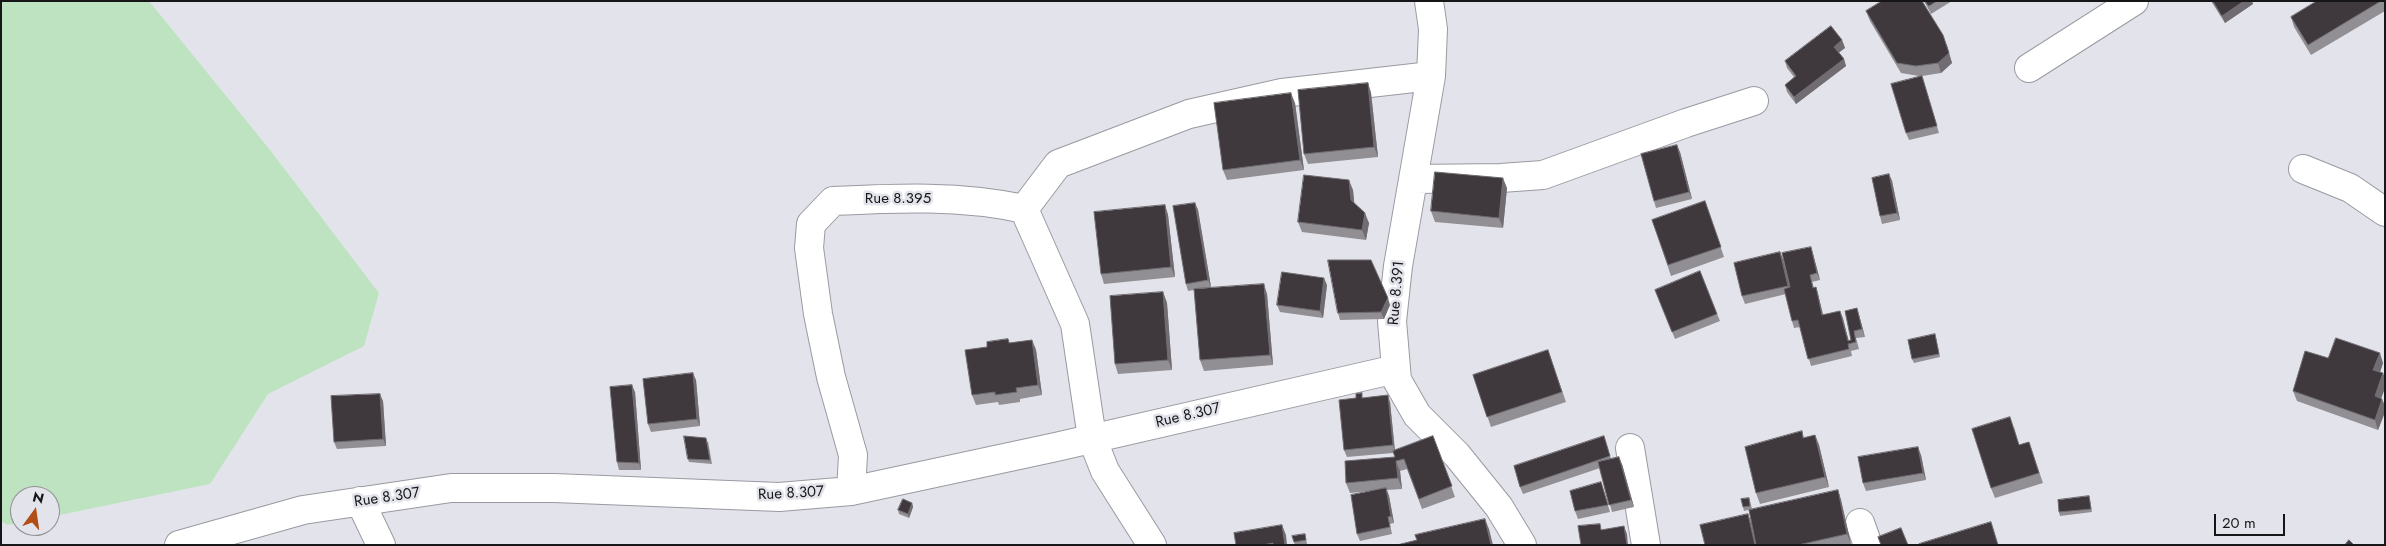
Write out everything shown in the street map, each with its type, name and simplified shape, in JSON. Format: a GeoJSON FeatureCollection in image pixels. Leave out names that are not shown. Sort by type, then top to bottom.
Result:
{"type":"FeatureCollection","features":[{"type":"Feature","properties":{"kind":"street","name":"Rue 8.391"},"geometry":{"type":"LineString","coordinates":[[1429,1],[1433,29],[1431,76],[1398,266],[1392,321],[1397,380],[1417,415],[1457,454],[1499,507],[1522,545]]}},
{"type":"Feature","properties":{"kind":"street"},"geometry":{"type":"LineString","coordinates":[[2029,68],[2134,1]]}},
{"type":"Feature","properties":{"kind":"street"},"geometry":{"type":"LineString","coordinates":[[1152,545],[1105,471],[1092,438],[1075,324],[1024,209],[1058,164],[1190,114],[1282,93],[1431,76]]}},
{"type":"Feature","properties":{"kind":"street"},"geometry":{"type":"LineString","coordinates":[[1413,179],[1501,178],[1542,175],[1686,123],[1754,101]]}},
{"type":"Feature","properties":{"kind":"street"},"geometry":{"type":"LineString","coordinates":[[2303,169],[2350,188],[2385,212]]}},
{"type":"Feature","properties":{"kind":"street","name":"Rue 8.395"},"geometry":{"type":"LineString","coordinates":[[851,491],[853,455],[831,377],[818,314],[809,248],[811,224],[833,201],[906,198],[990,201],[1024,209]]}},
{"type":"Feature","properties":{"kind":"street","name":"Rue 8.307"},"geometry":{"type":"LineString","coordinates":[[179,545],[303,510],[451,488],[554,488],[779,497],[851,491],[1056,447],[1396,369]]}},
{"type":"Feature","properties":{"kind":"street"},"geometry":{"type":"LineString","coordinates":[[1630,448],[1646,545]]}},
{"type":"Feature","properties":{"kind":"street"},"geometry":{"type":"LineString","coordinates":[[360,501],[381,545]]}},
{"type":"Feature","properties":{"kind":"green space"},"geometry":{"type":"Polygon","coordinates":[[[1,1],[149,1],[270,150],[379,293],[364,346],[268,394],[210,484],[60,515],[60,486],[10,486],[10,525],[7,525],[1,521],[1,1]]]}},
{"type":"Feature","properties":{"kind":"building"},"geometry":{"type":"Polygon","coordinates":[[[1882,1],[1922,1],[1943,35],[1949,53],[1938,63],[1916,66],[1897,63],[1866,11],[1882,1]]]}},
{"type":"Feature","properties":{"kind":"building"},"geometry":{"type":"Polygon","coordinates":[[[1925,1],[1937,1],[1929,6],[1925,1]]]}},
{"type":"Feature","properties":{"kind":"building"},"geometry":{"type":"Polygon","coordinates":[[[2213,1],[2244,1],[2222,16],[2213,1]]]}},
{"type":"Feature","properties":{"kind":"building"},"geometry":{"type":"Polygon","coordinates":[[[2317,1],[2381,1],[2308,45],[2291,17],[2317,1]]]}},
{"type":"Feature","properties":{"kind":"building"},"geometry":{"type":"Polygon","coordinates":[[[1831,26],[1842,40],[1834,47],[1844,59],[1794,97],[1785,85],[1796,76],[1785,61],[1831,26]]]}},
{"type":"Feature","properties":{"kind":"building"},"geometry":{"type":"Polygon","coordinates":[[[1922,76],[1937,126],[1906,133],[1891,84],[1922,76]]]}},
{"type":"Feature","properties":{"kind":"building"},"geometry":{"type":"Polygon","coordinates":[[[1368,83],[1374,147],[1304,154],[1298,90],[1368,83]]]}},
{"type":"Feature","properties":{"kind":"building"},"geometry":{"type":"Polygon","coordinates":[[[1291,93],[1300,160],[1223,170],[1214,103],[1291,93]]]}},
{"type":"Feature","properties":{"kind":"building"},"geometry":{"type":"Polygon","coordinates":[[[1677,145],[1689,192],[1654,201],[1641,154],[1677,145]]]}},
{"type":"Feature","properties":{"kind":"building"},"geometry":{"type":"Polygon","coordinates":[[[1435,172],[1503,178],[1499,218],[1431,211],[1435,172]]]}},
{"type":"Feature","properties":{"kind":"building"},"geometry":{"type":"Polygon","coordinates":[[[1889,174],[1897,213],[1880,216],[1872,178],[1889,174]]]}},
{"type":"Feature","properties":{"kind":"building"},"geometry":{"type":"Polygon","coordinates":[[[1304,175],[1349,180],[1351,200],[1365,213],[1362,230],[1298,222],[1304,175]]]}},
{"type":"Feature","properties":{"kind":"building"},"geometry":{"type":"Polygon","coordinates":[[[1705,201],[1721,247],[1668,265],[1652,220],[1705,201]]]}},
{"type":"Feature","properties":{"kind":"building"},"geometry":{"type":"Polygon","coordinates":[[[1195,203],[1208,280],[1186,284],[1173,206],[1195,203]]]}},
{"type":"Feature","properties":{"kind":"building"},"geometry":{"type":"Polygon","coordinates":[[[1165,205],[1171,267],[1101,274],[1094,212],[1165,205]]]}},
{"type":"Feature","properties":{"kind":"building"},"geometry":{"type":"Polygon","coordinates":[[[1811,247],[1817,273],[1810,275],[1813,288],[1816,287],[1822,315],[1840,311],[1848,341],[1851,340],[1845,311],[1857,308],[1862,329],[1854,331],[1856,342],[1848,344],[1849,349],[1808,359],[1798,320],[1792,321],[1784,289],[1790,287],[1782,253],[1811,247]]]}},
{"type":"Feature","properties":{"kind":"building"},"geometry":{"type":"Polygon","coordinates":[[[1780,252],[1788,286],[1742,296],[1734,263],[1780,252]]]}},
{"type":"Feature","properties":{"kind":"building"},"geometry":{"type":"Polygon","coordinates":[[[1328,260],[1371,260],[1388,298],[1381,312],[1338,313],[1328,260]]]}},
{"type":"Feature","properties":{"kind":"building"},"geometry":{"type":"Polygon","coordinates":[[[1700,271],[1717,314],[1672,332],[1655,290],[1700,271]]]}},
{"type":"Feature","properties":{"kind":"building"},"geometry":{"type":"Polygon","coordinates":[[[1282,272],[1324,278],[1320,311],[1277,305],[1282,272]]]}},
{"type":"Feature","properties":{"kind":"building"},"geometry":{"type":"Polygon","coordinates":[[[1264,284],[1270,355],[1200,360],[1194,289],[1264,284]]]}},
{"type":"Feature","properties":{"kind":"building"},"geometry":{"type":"Polygon","coordinates":[[[1163,292],[1168,360],[1115,364],[1110,296],[1163,292]]]}},
{"type":"Feature","properties":{"kind":"building"},"geometry":{"type":"Polygon","coordinates":[[[1935,334],[1939,354],[1912,359],[1908,340],[1935,334]]]}},
{"type":"Feature","properties":{"kind":"building"},"geometry":{"type":"Polygon","coordinates":[[[2336,338],[2380,353],[2373,370],[2383,373],[2375,396],[2382,399],[2375,420],[2293,391],[2305,351],[2328,358],[2336,338]]]}},
{"type":"Feature","properties":{"kind":"building"},"geometry":{"type":"Polygon","coordinates":[[[1008,339],[1009,343],[1032,340],[1038,385],[1016,388],[1017,392],[995,395],[995,392],[972,395],[965,350],[987,347],[987,342],[1008,339]]]}},
{"type":"Feature","properties":{"kind":"building"},"geometry":{"type":"Polygon","coordinates":[[[1548,350],[1562,392],[1487,417],[1473,375],[1548,350]]]}},
{"type":"Feature","properties":{"kind":"building"},"geometry":{"type":"Polygon","coordinates":[[[693,373],[697,419],[648,424],[643,379],[693,373]]]}},
{"type":"Feature","properties":{"kind":"building"},"geometry":{"type":"Polygon","coordinates":[[[632,385],[639,463],[617,462],[610,387],[632,385]]]}},
{"type":"Feature","properties":{"kind":"building"},"geometry":{"type":"Polygon","coordinates":[[[1362,393],[1362,398],[1388,395],[1393,445],[1344,450],[1339,400],[1356,398],[1356,394],[1362,393]]]}},
{"type":"Feature","properties":{"kind":"building"},"geometry":{"type":"Polygon","coordinates":[[[380,394],[383,439],[334,442],[331,396],[380,394]]]}},
{"type":"Feature","properties":{"kind":"building"},"geometry":{"type":"Polygon","coordinates":[[[2010,417],[2019,445],[2029,442],[2039,473],[1991,488],[1972,429],[2010,417]]]}},
{"type":"Feature","properties":{"kind":"building"},"geometry":{"type":"Polygon","coordinates":[[[1802,431],[1803,438],[1815,435],[1825,477],[1756,493],[1745,447],[1802,431]]]}},
{"type":"Feature","properties":{"kind":"building"},"geometry":{"type":"Polygon","coordinates":[[[684,436],[706,438],[710,460],[688,459],[684,436]]]}},
{"type":"Feature","properties":{"kind":"building"},"geometry":{"type":"Polygon","coordinates":[[[1433,436],[1452,486],[1419,499],[1404,459],[1396,461],[1398,478],[1346,483],[1345,461],[1395,457],[1393,451],[1433,436]]]}},
{"type":"Feature","properties":{"kind":"building"},"geometry":{"type":"Polygon","coordinates":[[[1604,436],[1610,456],[1520,487],[1514,466],[1604,436]]]}},
{"type":"Feature","properties":{"kind":"building"},"geometry":{"type":"Polygon","coordinates":[[[1918,447],[1923,473],[1863,483],[1858,457],[1918,447]]]}},
{"type":"Feature","properties":{"kind":"building"},"geometry":{"type":"Polygon","coordinates":[[[1619,457],[1631,500],[1609,505],[1598,462],[1619,457]]]}},
{"type":"Feature","properties":{"kind":"building"},"geometry":{"type":"Polygon","coordinates":[[[1601,482],[1608,505],[1575,511],[1570,491],[1601,482]]]}},
{"type":"Feature","properties":{"kind":"building"},"geometry":{"type":"Polygon","coordinates":[[[1386,488],[1391,516],[1388,517],[1390,527],[1357,534],[1351,495],[1386,488]]]}},
{"type":"Feature","properties":{"kind":"building"},"geometry":{"type":"Polygon","coordinates":[[[1838,490],[1847,534],[1798,545],[1756,545],[1749,510],[1838,490]]]}},
{"type":"Feature","properties":{"kind":"building"},"geometry":{"type":"Polygon","coordinates":[[[2089,496],[2091,509],[2059,512],[2058,500],[2089,496]]]}},
{"type":"Feature","properties":{"kind":"building"},"geometry":{"type":"Polygon","coordinates":[[[1749,498],[1750,506],[1743,507],[1741,499],[1749,498]]]}},
{"type":"Feature","properties":{"kind":"building"},"geometry":{"type":"Polygon","coordinates":[[[903,499],[912,503],[908,514],[898,510],[903,499]]]}},
{"type":"Feature","properties":{"kind":"building"},"geometry":{"type":"Polygon","coordinates":[[[1748,514],[1755,545],[1705,545],[1700,525],[1748,514]]]}},
{"type":"Feature","properties":{"kind":"building"},"geometry":{"type":"Polygon","coordinates":[[[1485,519],[1491,545],[1397,545],[1417,540],[1415,535],[1485,519]]]}},
{"type":"Feature","properties":{"kind":"building"},"geometry":{"type":"Polygon","coordinates":[[[1991,522],[1998,545],[1919,545],[1919,544],[1991,522]]]}},
{"type":"Feature","properties":{"kind":"building"},"geometry":{"type":"Polygon","coordinates":[[[1600,524],[1601,530],[1624,526],[1627,545],[1581,545],[1578,526],[1600,524]]]}},
{"type":"Feature","properties":{"kind":"building"},"geometry":{"type":"Polygon","coordinates":[[[1282,525],[1285,545],[1273,545],[1273,543],[1236,545],[1234,533],[1282,525]]]}},
{"type":"Feature","properties":{"kind":"building"},"geometry":{"type":"Polygon","coordinates":[[[1901,528],[1908,545],[1881,545],[1878,537],[1901,528]]]}},
{"type":"Feature","properties":{"kind":"building"},"geometry":{"type":"Polygon","coordinates":[[[1305,534],[1306,540],[1294,542],[1292,536],[1305,534]]]}},
{"type":"Feature","properties":{"kind":"building"},"geometry":{"type":"Polygon","coordinates":[[[2349,540],[2354,545],[2345,545],[2349,540]]]}}]}
